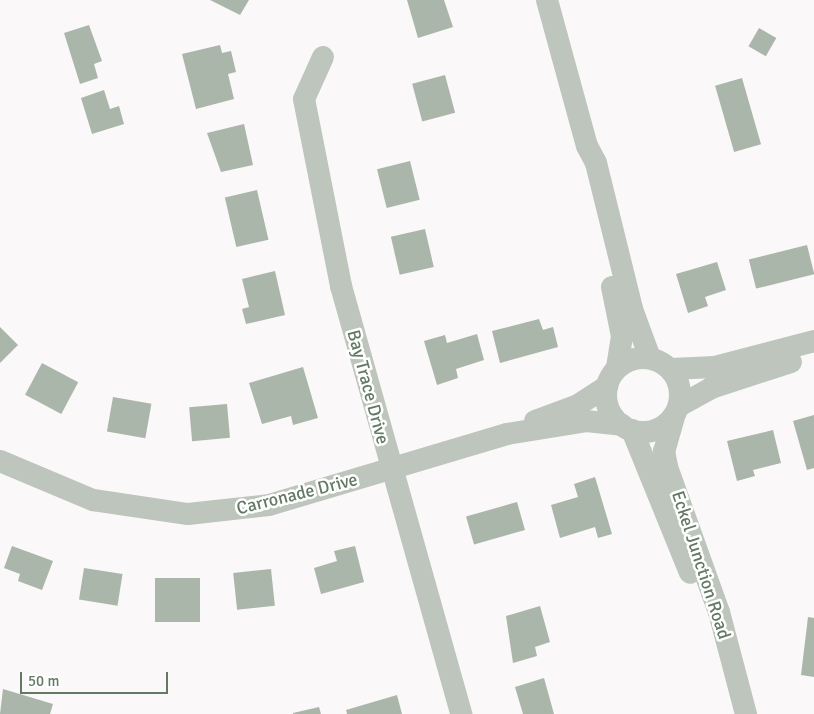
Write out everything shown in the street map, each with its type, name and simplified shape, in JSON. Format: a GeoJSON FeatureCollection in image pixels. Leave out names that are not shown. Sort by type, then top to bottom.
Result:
{"type":"FeatureCollection","features":[{"type":"Feature","properties":{"kind":"street","name":"Eckel Junction Road"},"geometry":{"type":"LineString","coordinates":[[547,0],[587,146],[596,163],[632,309],[650,358]]}},
{"type":"Feature","properties":{"kind":"street","name":"Bay Trace Drive"},"geometry":{"type":"LineString","coordinates":[[323,57],[304,100],[341,286],[390,470],[461,714]]}},
{"type":"Feature","properties":{"kind":"street","name":"Eckel Junction Road"},"geometry":{"type":"LineString","coordinates":[[587,146],[587,167],[622,336],[612,377],[608,408],[627,428],[656,483],[742,714]]}},
{"type":"Feature","properties":{"kind":"street"},"geometry":{"type":"LineString","coordinates":[[612,377],[638,358],[650,358],[671,370],[715,367],[814,341]]}},
{"type":"Feature","properties":{"kind":"street"},"geometry":{"type":"LineString","coordinates":[[627,428],[655,430],[676,412],[711,388],[814,355]]}},
{"type":"Feature","properties":{"kind":"street","name":"Eckel Junction Road"},"geometry":{"type":"LineString","coordinates":[[671,370],[679,386],[676,412],[664,451],[667,467],[719,612],[746,714]]}},
{"type":"Feature","properties":{"kind":"street","name":"Carronade Drive"},"geometry":{"type":"LineString","coordinates":[[0,461],[92,500],[188,514],[269,505],[507,434],[578,405],[612,377]]}},
{"type":"Feature","properties":{"kind":"street","name":"Carronade Drive"},"geometry":{"type":"LineString","coordinates":[[507,434],[586,421],[627,428]]}},
{"type":"Feature","properties":{"kind":"building"},"geometry":{"type":"Polygon","coordinates":[[[210,0],[249,0],[240,15],[210,0]]]}},
{"type":"Feature","properties":{"kind":"building"},"geometry":{"type":"Polygon","coordinates":[[[407,0],[444,0],[453,27],[418,38],[407,0]]]}},
{"type":"Feature","properties":{"kind":"building"},"geometry":{"type":"Polygon","coordinates":[[[89,25],[102,61],[94,64],[98,78],[80,84],[64,33],[89,25]]]}},
{"type":"Feature","properties":{"kind":"building"},"geometry":{"type":"Polygon","coordinates":[[[759,28],[776,38],[766,56],[748,46],[759,28]]]}},
{"type":"Feature","properties":{"kind":"building"},"geometry":{"type":"Polygon","coordinates":[[[220,45],[222,53],[231,51],[236,72],[228,74],[234,99],[196,109],[182,54],[220,45]]]}},
{"type":"Feature","properties":{"kind":"building"},"geometry":{"type":"Polygon","coordinates":[[[445,75],[455,113],[422,121],[412,84],[445,75]]]}},
{"type":"Feature","properties":{"kind":"building"},"geometry":{"type":"Polygon","coordinates":[[[742,78],[761,144],[734,152],[715,86],[742,78]]]}},
{"type":"Feature","properties":{"kind":"building"},"geometry":{"type":"Polygon","coordinates":[[[104,90],[110,109],[119,106],[124,124],[92,134],[81,98],[104,90]]]}},
{"type":"Feature","properties":{"kind":"building"},"geometry":{"type":"Polygon","coordinates":[[[244,124],[253,165],[221,172],[207,133],[244,124]]]}},
{"type":"Feature","properties":{"kind":"building"},"geometry":{"type":"Polygon","coordinates":[[[410,161],[420,200],[387,208],[377,169],[410,161]]]}},
{"type":"Feature","properties":{"kind":"building"},"geometry":{"type":"Polygon","coordinates":[[[257,190],[268,240],[236,247],[225,197],[257,190]]]}},
{"type":"Feature","properties":{"kind":"building"},"geometry":{"type":"Polygon","coordinates":[[[425,229],[434,267],[400,275],[391,237],[425,229]]]}},
{"type":"Feature","properties":{"kind":"building"},"geometry":{"type":"Polygon","coordinates":[[[807,245],[814,274],[756,289],[749,260],[807,245]]]}},
{"type":"Feature","properties":{"kind":"building"},"geometry":{"type":"Polygon","coordinates":[[[717,262],[726,290],[705,297],[708,306],[688,313],[676,274],[717,262]]]}},
{"type":"Feature","properties":{"kind":"building"},"geometry":{"type":"Polygon","coordinates":[[[275,271],[285,315],[246,324],[242,309],[249,307],[242,279],[275,271]]]}},
{"type":"Feature","properties":{"kind":"building"},"geometry":{"type":"Polygon","coordinates":[[[539,319],[543,330],[553,327],[558,347],[500,363],[492,331],[539,319]]]}},
{"type":"Feature","properties":{"kind":"building"},"geometry":{"type":"Polygon","coordinates":[[[0,327],[18,345],[0,363],[0,327]]]}},
{"type":"Feature","properties":{"kind":"building"},"geometry":{"type":"Polygon","coordinates":[[[477,334],[484,360],[456,369],[458,378],[437,385],[424,341],[445,335],[447,343],[477,334]]]}},
{"type":"Feature","properties":{"kind":"building"},"geometry":{"type":"Polygon","coordinates":[[[42,363],[78,382],[61,414],[25,395],[42,363]]]}},
{"type":"Feature","properties":{"kind":"building"},"geometry":{"type":"Polygon","coordinates":[[[303,367],[318,418],[293,425],[291,416],[262,424],[249,383],[303,367]]]}},
{"type":"Feature","properties":{"kind":"building"},"geometry":{"type":"Polygon","coordinates":[[[113,397],[151,404],[145,438],[107,431],[113,397]]]}},
{"type":"Feature","properties":{"kind":"building"},"geometry":{"type":"Polygon","coordinates":[[[227,404],[230,438],[192,441],[189,407],[227,404]]]}},
{"type":"Feature","properties":{"kind":"building"},"geometry":{"type":"Polygon","coordinates":[[[814,415],[814,468],[807,470],[793,421],[814,415]]]}},
{"type":"Feature","properties":{"kind":"building"},"geometry":{"type":"Polygon","coordinates":[[[773,430],[781,463],[753,470],[755,476],[737,481],[727,441],[773,430]]]}},
{"type":"Feature","properties":{"kind":"building"},"geometry":{"type":"Polygon","coordinates":[[[595,477],[612,534],[598,538],[595,527],[560,538],[551,505],[578,497],[574,484],[595,477]]]}},
{"type":"Feature","properties":{"kind":"building"},"geometry":{"type":"Polygon","coordinates":[[[517,502],[525,530],[474,544],[466,517],[517,502]]]}},
{"type":"Feature","properties":{"kind":"building"},"geometry":{"type":"Polygon","coordinates":[[[12,546],[53,561],[42,590],[18,581],[20,574],[4,568],[12,546]]]}},
{"type":"Feature","properties":{"kind":"building"},"geometry":{"type":"Polygon","coordinates":[[[355,546],[364,582],[321,594],[314,568],[337,561],[334,551],[355,546]]]}},
{"type":"Feature","properties":{"kind":"building"},"geometry":{"type":"Polygon","coordinates":[[[84,568],[123,574],[118,606],[79,600],[84,568]]]}},
{"type":"Feature","properties":{"kind":"building"},"geometry":{"type":"Polygon","coordinates":[[[271,569],[275,606],[237,610],[233,573],[271,569]]]}},
{"type":"Feature","properties":{"kind":"building"},"geometry":{"type":"Polygon","coordinates":[[[155,578],[200,578],[200,622],[155,622],[155,578]]]}},
{"type":"Feature","properties":{"kind":"building"},"geometry":{"type":"Polygon","coordinates":[[[540,606],[550,642],[535,647],[537,656],[513,663],[506,616],[540,606]]]}},
{"type":"Feature","properties":{"kind":"building"},"geometry":{"type":"Polygon","coordinates":[[[808,617],[814,618],[814,677],[801,675],[808,617]]]}},
{"type":"Feature","properties":{"kind":"building"},"geometry":{"type":"Polygon","coordinates":[[[544,678],[554,714],[523,714],[515,687],[544,678]]]}},
{"type":"Feature","properties":{"kind":"building"},"geometry":{"type":"Polygon","coordinates":[[[3,689],[53,704],[50,714],[0,714],[3,689]]]}},
{"type":"Feature","properties":{"kind":"building"},"geometry":{"type":"Polygon","coordinates":[[[397,695],[402,714],[347,714],[346,710],[397,695]]]}},
{"type":"Feature","properties":{"kind":"building"},"geometry":{"type":"Polygon","coordinates":[[[319,707],[321,714],[293,714],[293,713],[319,707]]]}}]}
